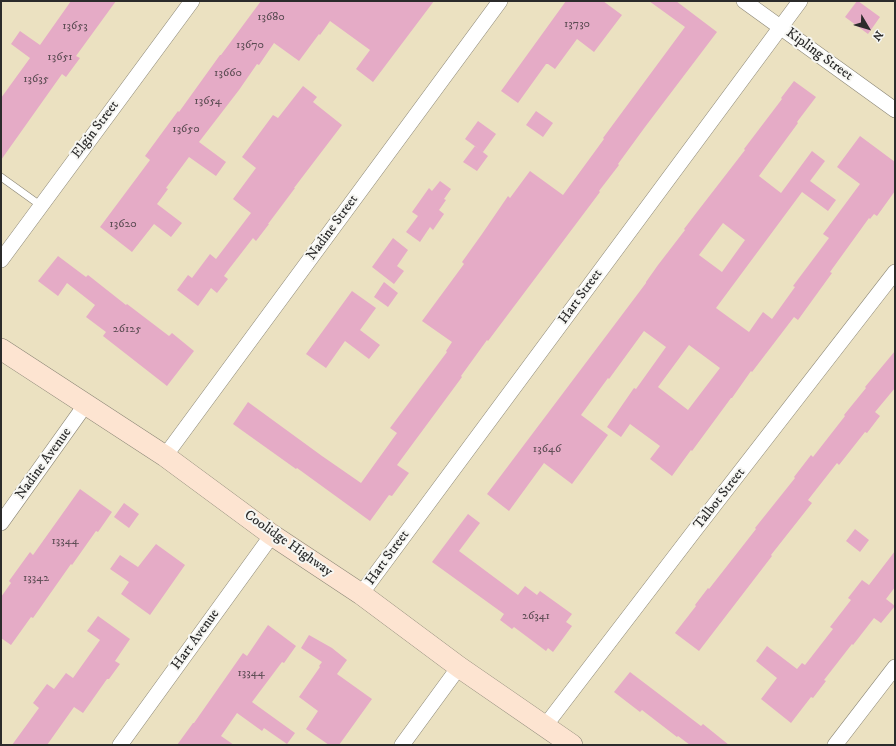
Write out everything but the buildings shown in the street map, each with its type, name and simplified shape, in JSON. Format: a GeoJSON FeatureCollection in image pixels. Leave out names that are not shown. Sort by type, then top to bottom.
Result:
{"type":"FeatureCollection","features":[{"type":"Feature","properties":{"kind":"main road","name":"Coolidge Highway"},"geometry":{"type":"LineString","coordinates":[[1,349],[165,456],[272,535],[361,594],[459,667],[572,745]]}},
{"type":"Feature","properties":{"kind":"street","name":"Elgin Street"},"geometry":{"type":"LineString","coordinates":[[1,260],[40,205],[192,1]]}},
{"type":"Feature","properties":{"kind":"street","name":"Nadine Street"},"geometry":{"type":"LineString","coordinates":[[165,456],[500,1]]}},
{"type":"Feature","properties":{"kind":"street","name":"Kipling Street"},"geometry":{"type":"LineString","coordinates":[[744,1],[895,110]]}},
{"type":"Feature","properties":{"kind":"street","name":"Hart Street"},"geometry":{"type":"LineString","coordinates":[[361,594],[800,1]]}},
{"type":"Feature","properties":{"kind":"street","name":"Talbot Street"},"geometry":{"type":"LineString","coordinates":[[545,726],[895,272]]}},
{"type":"Feature","properties":{"kind":"street","name":"Nadine Avenue"},"geometry":{"type":"LineString","coordinates":[[1,523],[86,404]]}},
{"type":"Feature","properties":{"kind":"street","name":"Hart Avenue"},"geometry":{"type":"LineString","coordinates":[[120,745],[272,535]]}},
{"type":"Feature","properties":{"kind":"street"},"geometry":{"type":"LineString","coordinates":[[402,745],[459,667]]}},
{"type":"Feature","properties":{"kind":"street"},"geometry":{"type":"LineString","coordinates":[[835,745],[895,667]]}},
{"type":"Feature","properties":{"kind":"lane"},"geometry":{"type":"LineString","coordinates":[[1,177],[40,205]]}}]}
